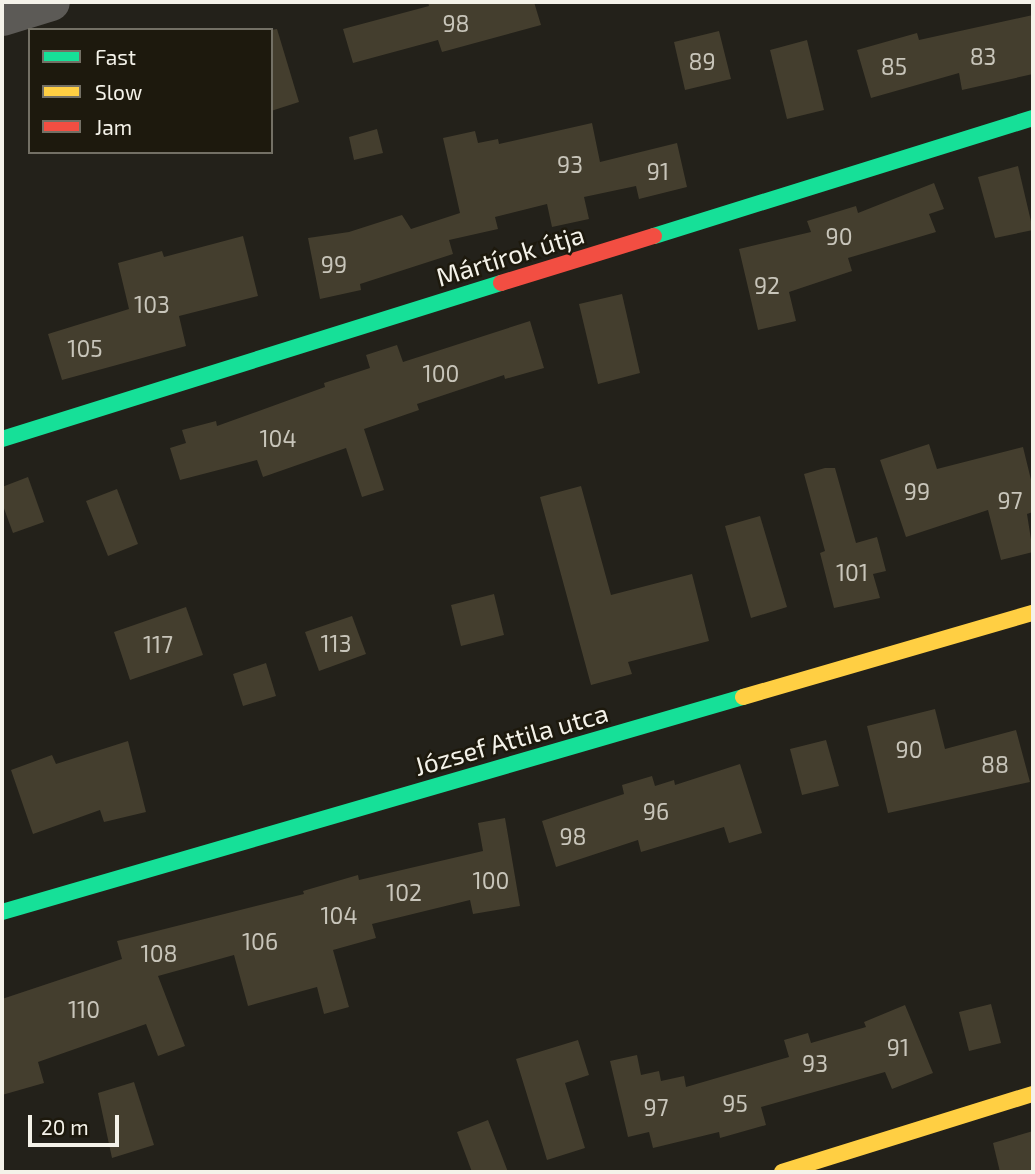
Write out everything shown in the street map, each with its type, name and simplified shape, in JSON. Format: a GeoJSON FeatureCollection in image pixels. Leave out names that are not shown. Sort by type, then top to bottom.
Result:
{"type":"FeatureCollection","features":[{"type":"Feature","properties":{"kind":"street"},"geometry":{"type":"LineString","coordinates":[[2,17],[51,2]]}},
{"type":"Feature","properties":{"kind":"street","name":"Mártírok útja"},"geometry":{"type":"LineString","coordinates":[[2,439],[1033,118]]}},
{"type":"Feature","properties":{"kind":"street","name":"József Attila utca"},"geometry":{"type":"LineString","coordinates":[[2,912],[1033,613]]}},
{"type":"Feature","properties":{"kind":"street"},"geometry":{"type":"LineString","coordinates":[[782,1172],[1033,1094]]}},
{"type":"Feature","properties":{"kind":"building"},"geometry":{"type":"Polygon","coordinates":[[[428,2],[534,2],[541,25],[442,52],[438,40],[353,63],[343,29],[429,6],[428,2]]]}},
{"type":"Feature","properties":{"kind":"building"},"geometry":{"type":"Polygon","coordinates":[[[1033,15],[1033,74],[962,90],[959,73],[871,98],[857,50],[917,33],[919,40],[1033,15]]]}},
{"type":"Feature","properties":{"kind":"building"},"geometry":{"type":"Polygon","coordinates":[[[277,29],[299,102],[273,110],[273,30],[277,29]]]}},
{"type":"Feature","properties":{"kind":"building"},"geometry":{"type":"Polygon","coordinates":[[[719,31],[731,79],[685,90],[674,42],[719,31]]]}},
{"type":"Feature","properties":{"kind":"building"},"geometry":{"type":"Polygon","coordinates":[[[807,40],[824,110],[787,119],[770,50],[807,40]]]}},
{"type":"Feature","properties":{"kind":"building"},"geometry":{"type":"Polygon","coordinates":[[[592,123],[600,162],[677,143],[687,187],[639,199],[636,186],[584,197],[589,219],[552,227],[547,204],[495,217],[498,229],[449,240],[453,254],[360,284],[361,290],[320,299],[308,238],[349,232],[402,215],[411,229],[460,213],[443,138],[475,131],[478,143],[498,139],[499,144],[592,123]]]}},
{"type":"Feature","properties":{"kind":"building"},"geometry":{"type":"Polygon","coordinates":[[[377,129],[383,153],[354,160],[349,137],[377,129]]]}},
{"type":"Feature","properties":{"kind":"building"},"geometry":{"type":"Polygon","coordinates":[[[1018,166],[1033,230],[995,238],[978,177],[1018,166]]]}},
{"type":"Feature","properties":{"kind":"building"},"geometry":{"type":"Polygon","coordinates":[[[934,183],[944,209],[929,214],[936,232],[848,258],[852,271],[789,292],[796,321],[758,330],[739,249],[811,232],[807,221],[856,206],[858,213],[934,183]]]}},
{"type":"Feature","properties":{"kind":"building"},"geometry":{"type":"Polygon","coordinates":[[[243,236],[258,296],[179,316],[186,346],[62,380],[48,334],[129,309],[118,263],[162,251],[164,257],[243,236]]]}},
{"type":"Feature","properties":{"kind":"building"},"geometry":{"type":"Polygon","coordinates":[[[622,294],[640,373],[598,384],[579,304],[622,294]]]}},
{"type":"Feature","properties":{"kind":"building"},"geometry":{"type":"Polygon","coordinates":[[[530,321],[544,368],[505,379],[504,375],[417,404],[419,410],[364,429],[384,490],[362,497],[346,448],[263,477],[257,460],[180,480],[170,448],[186,443],[182,430],[216,421],[217,426],[325,387],[324,383],[370,368],[366,355],[397,345],[403,362],[530,321]]]}},
{"type":"Feature","properties":{"kind":"building"},"geometry":{"type":"Polygon","coordinates":[[[929,444],[937,469],[1023,447],[1033,488],[1033,512],[1027,514],[1033,552],[1001,560],[988,510],[906,537],[880,460],[929,444]]]}},
{"type":"Feature","properties":{"kind":"building"},"geometry":{"type":"Polygon","coordinates":[[[835,468],[856,543],[877,537],[886,571],[873,574],[880,598],[834,608],[820,553],[825,551],[804,474],[835,468]]]}},
{"type":"Feature","properties":{"kind":"building"},"geometry":{"type":"Polygon","coordinates":[[[28,477],[44,522],[13,533],[2,503],[2,487],[28,477]]]}},
{"type":"Feature","properties":{"kind":"building"},"geometry":{"type":"Polygon","coordinates":[[[581,486],[611,595],[692,574],[709,641],[628,662],[632,674],[591,685],[540,497],[581,486]]]}},
{"type":"Feature","properties":{"kind":"building"},"geometry":{"type":"Polygon","coordinates":[[[117,489],[138,544],[108,556],[86,501],[117,489]]]}},
{"type":"Feature","properties":{"kind":"building"},"geometry":{"type":"Polygon","coordinates":[[[760,516],[787,607],[751,618],[725,526],[760,516]]]}},
{"type":"Feature","properties":{"kind":"building"},"geometry":{"type":"Polygon","coordinates":[[[494,594],[504,635],[461,646],[451,605],[494,594]]]}},
{"type":"Feature","properties":{"kind":"building"},"geometry":{"type":"Polygon","coordinates":[[[186,607],[203,655],[130,680],[114,632],[186,607]]]}},
{"type":"Feature","properties":{"kind":"building"},"geometry":{"type":"Polygon","coordinates":[[[352,616],[366,654],[319,671],[305,632],[352,616]]]}},
{"type":"Feature","properties":{"kind":"building"},"geometry":{"type":"Polygon","coordinates":[[[266,663],[276,696],[243,706],[233,674],[266,663]]]}},
{"type":"Feature","properties":{"kind":"building"},"geometry":{"type":"Polygon","coordinates":[[[935,709],[945,749],[1016,730],[1030,782],[888,813],[867,726],[935,709]]]}},
{"type":"Feature","properties":{"kind":"building"},"geometry":{"type":"Polygon","coordinates":[[[826,740],[839,786],[802,795],[790,749],[826,740]]]}},
{"type":"Feature","properties":{"kind":"building"},"geometry":{"type":"Polygon","coordinates":[[[128,741],[146,812],[104,822],[100,810],[33,834],[11,770],[52,755],[56,764],[128,741]]]}},
{"type":"Feature","properties":{"kind":"building"},"geometry":{"type":"Polygon","coordinates":[[[740,764],[762,833],[729,843],[724,827],[641,852],[638,840],[556,867],[542,821],[624,794],[622,785],[652,776],[655,786],[674,780],[675,785],[740,764]]]}},
{"type":"Feature","properties":{"kind":"building"},"geometry":{"type":"Polygon","coordinates":[[[505,818],[520,906],[473,914],[470,900],[372,924],[376,938],[333,950],[349,1007],[324,1014],[317,987],[248,1006],[234,955],[158,976],[185,1046],[158,1056],[146,1024],[38,1062],[44,1083],[2,1095],[2,999],[122,959],[117,941],[304,894],[303,891],[358,875],[359,880],[483,851],[478,823],[505,818]]]}},
{"type":"Feature","properties":{"kind":"building"},"geometry":{"type":"Polygon","coordinates":[[[991,1004],[1001,1043],[969,1051],[959,1012],[991,1004]]]}},
{"type":"Feature","properties":{"kind":"building"},"geometry":{"type":"Polygon","coordinates":[[[905,1005],[933,1073],[892,1089],[885,1072],[761,1107],[766,1125],[720,1138],[719,1132],[653,1148],[649,1132],[628,1137],[610,1061],[637,1055],[641,1075],[659,1071],[661,1081],[684,1076],[686,1087],[789,1057],[784,1040],[808,1033],[811,1043],[866,1027],[864,1022],[905,1005]]]}},
{"type":"Feature","properties":{"kind":"building"},"geometry":{"type":"Polygon","coordinates":[[[578,1040],[589,1075],[565,1083],[585,1148],[547,1160],[516,1059],[578,1040]]]}},
{"type":"Feature","properties":{"kind":"building"},"geometry":{"type":"Polygon","coordinates":[[[134,1082],[154,1145],[112,1158],[98,1093],[134,1082]]]}},
{"type":"Feature","properties":{"kind":"building"},"geometry":{"type":"Polygon","coordinates":[[[488,1120],[508,1172],[472,1172],[457,1132],[488,1120]]]}},
{"type":"Feature","properties":{"kind":"building"},"geometry":{"type":"Polygon","coordinates":[[[1033,1131],[1033,1172],[1000,1172],[993,1143],[1033,1131]]]}},
{"type":"Feature","properties":{"kind":"traffic: fast"},"geometry":{"type":"LineString","coordinates":[[654,236],[1033,118]]}},
{"type":"Feature","properties":{"kind":"traffic: fast"},"geometry":{"type":"LineString","coordinates":[[2,439],[501,283]]}},
{"type":"Feature","properties":{"kind":"traffic: fast"},"geometry":{"type":"LineString","coordinates":[[2,912],[743,697]]}},
{"type":"Feature","properties":{"kind":"traffic: slow"},"geometry":{"type":"LineString","coordinates":[[743,697],[1033,613]]}},
{"type":"Feature","properties":{"kind":"traffic: slow"},"geometry":{"type":"LineString","coordinates":[[782,1172],[1033,1094]]}},
{"type":"Feature","properties":{"kind":"traffic: jam"},"geometry":{"type":"LineString","coordinates":[[501,283],[654,236]]}}]}
